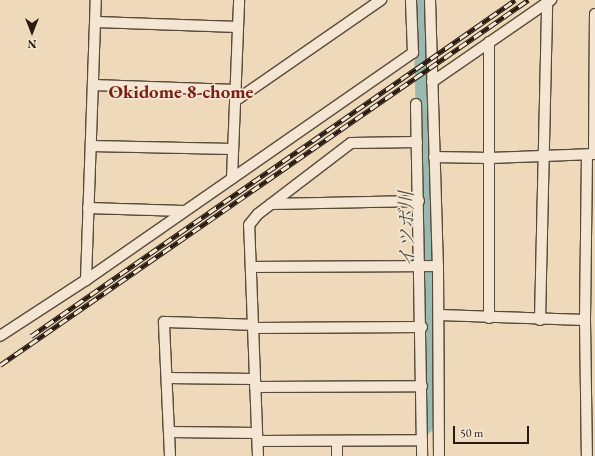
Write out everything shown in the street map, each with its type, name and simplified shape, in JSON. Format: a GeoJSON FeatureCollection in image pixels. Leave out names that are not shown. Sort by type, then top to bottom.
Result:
{"type":"FeatureCollection","features":[{"type":"Feature","properties":{"kind":"street"},"geometry":{"type":"LineString","coordinates":[[86,280],[96,0]]}},
{"type":"Feature","properties":{"kind":"street"},"geometry":{"type":"LineString","coordinates":[[232,178],[239,0]]}},
{"type":"Feature","properties":{"kind":"street"},"geometry":{"type":"LineString","coordinates":[[235,101],[381,0]]}},
{"type":"Feature","properties":{"kind":"street"},"geometry":{"type":"LineString","coordinates":[[0,336],[86,280],[413,54],[411,0]]}},
{"type":"Feature","properties":{"kind":"street"},"geometry":{"type":"LineString","coordinates":[[422,456],[422,327],[429,266],[434,157],[430,0]]}},
{"type":"Feature","properties":{"kind":"street"},"geometry":{"type":"LineString","coordinates":[[432,82],[549,1]]}},
{"type":"Feature","properties":{"kind":"street"},"geometry":{"type":"LineString","coordinates":[[540,320],[549,1]]}},
{"type":"Feature","properties":{"kind":"street"},"geometry":{"type":"LineString","coordinates":[[587,456],[584,320],[590,309],[590,207],[595,14]]}},
{"type":"Feature","properties":{"kind":"street"},"geometry":{"type":"LineString","coordinates":[[96,22],[238,28]]}},
{"type":"Feature","properties":{"kind":"street"},"geometry":{"type":"LineString","coordinates":[[489,42],[489,318]]}},
{"type":"Feature","properties":{"kind":"street"},"geometry":{"type":"LineString","coordinates":[[93,85],[236,90]]}},
{"type":"Feature","properties":{"kind":"street"},"geometry":{"type":"LineString","coordinates":[[416,104],[419,201],[429,266],[439,315],[439,456]]}},
{"type":"Feature","properties":{"kind":"street"},"geometry":{"type":"LineString","coordinates":[[258,456],[249,225],[271,204],[351,142],[417,142]]}},
{"type":"Feature","properties":{"kind":"street"},"geometry":{"type":"LineString","coordinates":[[91,146],[233,150]]}},
{"type":"Feature","properties":{"kind":"street"},"geometry":{"type":"LineString","coordinates":[[434,157],[490,158],[592,154]]}},
{"type":"Feature","properties":{"kind":"street"},"geometry":{"type":"LineString","coordinates":[[271,204],[419,201]]}},
{"type":"Feature","properties":{"kind":"street"},"geometry":{"type":"LineString","coordinates":[[88,208],[184,211]]}},
{"type":"Feature","properties":{"kind":"street"},"geometry":{"type":"LineString","coordinates":[[251,267],[429,266]]}},
{"type":"Feature","properties":{"kind":"street"},"geometry":{"type":"LineString","coordinates":[[439,315],[540,320],[584,320]]}},
{"type":"Feature","properties":{"kind":"street"},"geometry":{"type":"LineString","coordinates":[[170,456],[164,322],[254,326],[422,327]]}},
{"type":"Feature","properties":{"kind":"street"},"geometry":{"type":"LineString","coordinates":[[167,378],[255,383],[422,386]]}},
{"type":"Feature","properties":{"kind":"street"},"geometry":{"type":"LineString","coordinates":[[170,432],[337,441],[422,440]]}},
{"type":"Feature","properties":{"kind":"street"},"geometry":{"type":"LineString","coordinates":[[337,441],[337,456]]}},
{"type":"Feature","properties":{"kind":"waterway","name":"イツボ川"},"geometry":{"type":"LineString","coordinates":[[422,0],[429,297],[425,425]]}},
{"type":"Feature","properties":{"kind":"railway"},"geometry":{"type":"LineString","coordinates":[[31,336],[515,0]]}},
{"type":"Feature","properties":{"kind":"railway"},"geometry":{"type":"LineString","coordinates":[[0,365],[528,0]]}},
{"type":"Feature","properties":{"kind":"district","name":"Okidome 8-chome"},"geometry":{"type":"Point","coordinates":[181,92]}}]}
